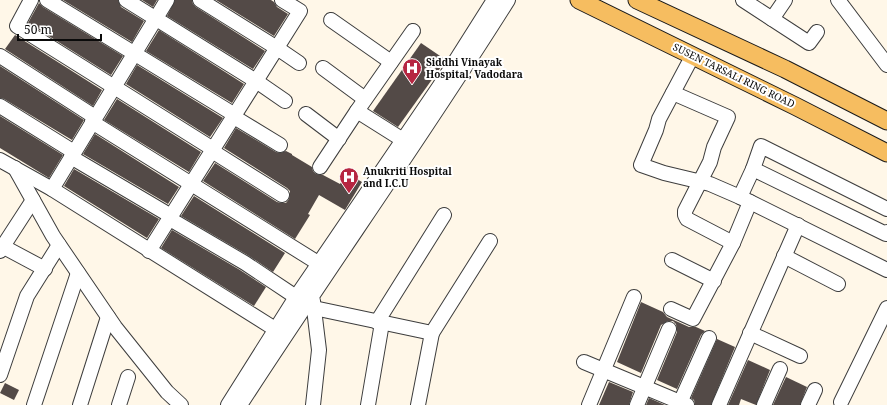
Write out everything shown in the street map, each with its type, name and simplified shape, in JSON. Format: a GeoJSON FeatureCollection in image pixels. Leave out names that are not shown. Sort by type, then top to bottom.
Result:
{"type":"FeatureCollection","features":[{"type":"Feature","properties":{"kind":"main road","name":"SUSEN TARSALI RING ROAD"},"geometry":{"type":"LineString","coordinates":[[579,0],[693,55],[887,153]]}},
{"type":"Feature","properties":{"kind":"main road"},"geometry":{"type":"LineString","coordinates":[[639,0],[785,69],[887,121]]}},
{"type":"Feature","properties":{"kind":"street"},"geometry":{"type":"LineString","coordinates":[[31,0],[17,26],[282,195]]}},
{"type":"Feature","properties":{"kind":"street"},"geometry":{"type":"LineString","coordinates":[[47,0],[280,145]]}},
{"type":"Feature","properties":{"kind":"street"},"geometry":{"type":"LineString","coordinates":[[126,0],[256,81],[285,101]]}},
{"type":"Feature","properties":{"kind":"street"},"geometry":{"type":"LineString","coordinates":[[52,189],[167,0]]}},
{"type":"Feature","properties":{"kind":"street"},"geometry":{"type":"LineString","coordinates":[[200,0],[299,63]]}},
{"type":"Feature","properties":{"kind":"street"},"geometry":{"type":"LineString","coordinates":[[150,251],[300,11],[282,0]]}},
{"type":"Feature","properties":{"kind":"street"},"geometry":{"type":"LineString","coordinates":[[313,405],[319,350],[310,288],[318,263],[408,143],[439,87],[494,0]]}},
{"type":"Feature","properties":{"kind":"street"},"geometry":{"type":"LineString","coordinates":[[240,405],[310,288],[408,143],[508,0]]}},
{"type":"Feature","properties":{"kind":"street"},"geometry":{"type":"LineString","coordinates":[[743,0],[809,43],[817,32]]}},
{"type":"Feature","properties":{"kind":"street"},"geometry":{"type":"LineString","coordinates":[[772,19],[785,0]]}},
{"type":"Feature","properties":{"kind":"street"},"geometry":{"type":"LineString","coordinates":[[838,0],[887,65]]}},
{"type":"Feature","properties":{"kind":"street"},"geometry":{"type":"LineString","coordinates":[[331,20],[391,62]]}},
{"type":"Feature","properties":{"kind":"street"},"geometry":{"type":"LineString","coordinates":[[320,167],[365,99],[413,31]]}},
{"type":"Feature","properties":{"kind":"street"},"geometry":{"type":"LineString","coordinates":[[693,55],[659,119],[656,130],[641,165],[664,173],[710,184],[887,270]]}},
{"type":"Feature","properties":{"kind":"street"},"geometry":{"type":"LineString","coordinates":[[0,56],[191,184],[318,263]]}},
{"type":"Feature","properties":{"kind":"street"},"geometry":{"type":"LineString","coordinates":[[324,68],[365,99]]}},
{"type":"Feature","properties":{"kind":"street"},"geometry":{"type":"LineString","coordinates":[[673,94],[728,117],[714,147],[710,162],[684,211],[687,219],[733,243]]}},
{"type":"Feature","properties":{"kind":"street"},"geometry":{"type":"LineString","coordinates":[[0,106],[170,217],[246,263],[296,297]]}},
{"type":"Feature","properties":{"kind":"street"},"geometry":{"type":"LineString","coordinates":[[357,111],[408,143]]}},
{"type":"Feature","properties":{"kind":"street"},"geometry":{"type":"LineString","coordinates":[[306,114],[339,139]]}},
{"type":"Feature","properties":{"kind":"street"},"geometry":{"type":"LineString","coordinates":[[671,309],[693,319],[714,281],[733,243],[753,169],[761,146],[887,209]]}},
{"type":"Feature","properties":{"kind":"street"},"geometry":{"type":"LineString","coordinates":[[0,160],[52,189],[275,329]]}},
{"type":"Feature","properties":{"kind":"street"},"geometry":{"type":"LineString","coordinates":[[15,168],[60,245],[108,318],[165,399],[181,405]]}},
{"type":"Feature","properties":{"kind":"street"},"geometry":{"type":"LineString","coordinates":[[753,169],[886,234],[887,232]]}},
{"type":"Feature","properties":{"kind":"street"},"geometry":{"type":"LineString","coordinates":[[33,200],[1,248],[45,269]]}},
{"type":"Feature","properties":{"kind":"street"},"geometry":{"type":"LineString","coordinates":[[368,405],[379,322],[444,216]]}},
{"type":"Feature","properties":{"kind":"street"},"geometry":{"type":"LineString","coordinates":[[719,405],[798,226]]}},
{"type":"Feature","properties":{"kind":"street"},"geometry":{"type":"LineString","coordinates":[[418,405],[432,333],[490,241]]}},
{"type":"Feature","properties":{"kind":"street"},"geometry":{"type":"LineString","coordinates":[[0,375],[27,296],[60,245]]}},
{"type":"Feature","properties":{"kind":"street"},"geometry":{"type":"LineString","coordinates":[[784,256],[838,284]]}},
{"type":"Feature","properties":{"kind":"street"},"geometry":{"type":"LineString","coordinates":[[672,260],[714,281]]}},
{"type":"Feature","properties":{"kind":"street"},"geometry":{"type":"LineString","coordinates":[[34,405],[78,273]]}},
{"type":"Feature","properties":{"kind":"street"},"geometry":{"type":"LineString","coordinates":[[228,405],[296,297],[310,288]]}},
{"type":"Feature","properties":{"kind":"street"},"geometry":{"type":"LineString","coordinates":[[589,405],[634,297]]}},
{"type":"Feature","properties":{"kind":"street"},"geometry":{"type":"LineString","coordinates":[[314,308],[432,333]]}},
{"type":"Feature","properties":{"kind":"street"},"geometry":{"type":"LineString","coordinates":[[841,402],[887,308]]}},
{"type":"Feature","properties":{"kind":"street"},"geometry":{"type":"LineString","coordinates":[[80,405],[108,318]]}},
{"type":"Feature","properties":{"kind":"street"},"geometry":{"type":"LineString","coordinates":[[637,405],[669,329]]}},
{"type":"Feature","properties":{"kind":"street"},"geometry":{"type":"LineString","coordinates":[[750,333],[800,356]]}},
{"type":"Feature","properties":{"kind":"street"},"geometry":{"type":"LineString","coordinates":[[584,362],[682,404],[709,338]]}},
{"type":"Feature","properties":{"kind":"street"},"geometry":{"type":"LineString","coordinates":[[764,405],[780,369]]}},
{"type":"Feature","properties":{"kind":"street"},"geometry":{"type":"LineString","coordinates":[[119,405],[128,377]]}},
{"type":"Feature","properties":{"kind":"street"},"geometry":{"type":"LineString","coordinates":[[808,405],[815,390]]}},
{"type":"Feature","properties":{"kind":"building"},"geometry":{"type":"Polygon","coordinates":[[[63,0],[118,0],[121,7],[144,21],[132,42],[63,0]]]}},
{"type":"Feature","properties":{"kind":"building"},"geometry":{"type":"Polygon","coordinates":[[[142,0],[157,0],[153,7],[142,0]]]}},
{"type":"Feature","properties":{"kind":"building"},"geometry":{"type":"Polygon","coordinates":[[[175,0],[192,0],[196,7],[265,51],[253,69],[167,16],[175,0]]]}},
{"type":"Feature","properties":{"kind":"building"},"geometry":{"type":"Polygon","coordinates":[[[216,0],[271,0],[277,7],[288,14],[274,36],[216,0]]]}},
{"type":"Feature","properties":{"kind":"building"},"geometry":{"type":"Polygon","coordinates":[[[39,3],[43,7],[123,56],[111,75],[28,23],[39,3]]]}},
{"type":"Feature","properties":{"kind":"building"},"geometry":{"type":"Polygon","coordinates":[[[159,30],[244,84],[232,103],[146,51],[159,30]]]}},
{"type":"Feature","properties":{"kind":"building"},"geometry":{"type":"Polygon","coordinates":[[[15,35],[102,90],[93,106],[5,49],[15,35]]]}},
{"type":"Feature","properties":{"kind":"building"},"geometry":{"type":"Polygon","coordinates":[[[421,43],[446,60],[398,127],[373,111],[421,43]]]}},
{"type":"Feature","properties":{"kind":"building"},"geometry":{"type":"Polygon","coordinates":[[[137,65],[223,118],[210,137],[126,84],[137,65]]]}},
{"type":"Feature","properties":{"kind":"building"},"geometry":{"type":"Polygon","coordinates":[[[0,66],[84,120],[72,140],[0,98],[0,66]]]}},
{"type":"Feature","properties":{"kind":"building"},"geometry":{"type":"Polygon","coordinates":[[[117,99],[201,152],[189,172],[104,120],[117,99]]]}},
{"type":"Feature","properties":{"kind":"building"},"geometry":{"type":"Polygon","coordinates":[[[0,116],[63,155],[49,178],[0,148],[0,116]]]}},
{"type":"Feature","properties":{"kind":"building"},"geometry":{"type":"Polygon","coordinates":[[[236,128],[276,152],[280,153],[286,151],[292,154],[312,167],[316,174],[323,175],[340,184],[347,173],[362,182],[345,210],[319,195],[308,214],[310,215],[295,239],[203,181],[215,163],[277,202],[286,203],[289,199],[290,191],[287,188],[224,148],[236,128]]]}},
{"type":"Feature","properties":{"kind":"building"},"geometry":{"type":"Polygon","coordinates":[[[95,134],[179,187],[168,204],[83,154],[95,134]]]}},
{"type":"Feature","properties":{"kind":"building"},"geometry":{"type":"Polygon","coordinates":[[[74,169],[159,219],[147,238],[64,186],[74,169]]]}},
{"type":"Feature","properties":{"kind":"building"},"geometry":{"type":"Polygon","coordinates":[[[194,196],[285,253],[273,272],[181,216],[194,196]]]}},
{"type":"Feature","properties":{"kind":"building"},"geometry":{"type":"Polygon","coordinates":[[[172,230],[266,287],[254,306],[161,248],[172,230]]]}},
{"type":"Feature","properties":{"kind":"building"},"geometry":{"type":"Polygon","coordinates":[[[641,302],[663,312],[667,317],[689,327],[696,327],[705,331],[701,335],[677,389],[657,380],[677,332],[676,324],[673,321],[668,321],[661,325],[641,373],[617,362],[641,302]]]}},
{"type":"Feature","properties":{"kind":"building"},"geometry":{"type":"Polygon","coordinates":[[[717,339],[735,347],[711,405],[695,405],[694,400],[691,398],[717,339]]]}},
{"type":"Feature","properties":{"kind":"building"},"geometry":{"type":"Polygon","coordinates":[[[748,360],[770,370],[756,405],[741,399],[739,405],[728,405],[748,360]]]}},
{"type":"Feature","properties":{"kind":"building"},"geometry":{"type":"Polygon","coordinates":[[[786,377],[807,387],[800,405],[773,405],[786,377]]]}},
{"type":"Feature","properties":{"kind":"building"},"geometry":{"type":"Polygon","coordinates":[[[609,382],[633,392],[629,405],[599,405],[609,382]]]}},
{"type":"Feature","properties":{"kind":"building"},"geometry":{"type":"Polygon","coordinates":[[[5,383],[19,390],[14,400],[0,393],[5,383]]]}},
{"type":"Feature","properties":{"kind":"building"},"geometry":{"type":"Polygon","coordinates":[[[649,398],[665,405],[646,405],[649,398]]]}},
{"type":"Feature","properties":{"kind":"place","name":"Siddhi Vinayak Hospital, Vadodara"},"geometry":{"type":"Point","coordinates":[412,85]}},
{"type":"Feature","properties":{"kind":"place","name":"Anukriti Hospital and I.C.U"},"geometry":{"type":"Point","coordinates":[349,194]}}]}
